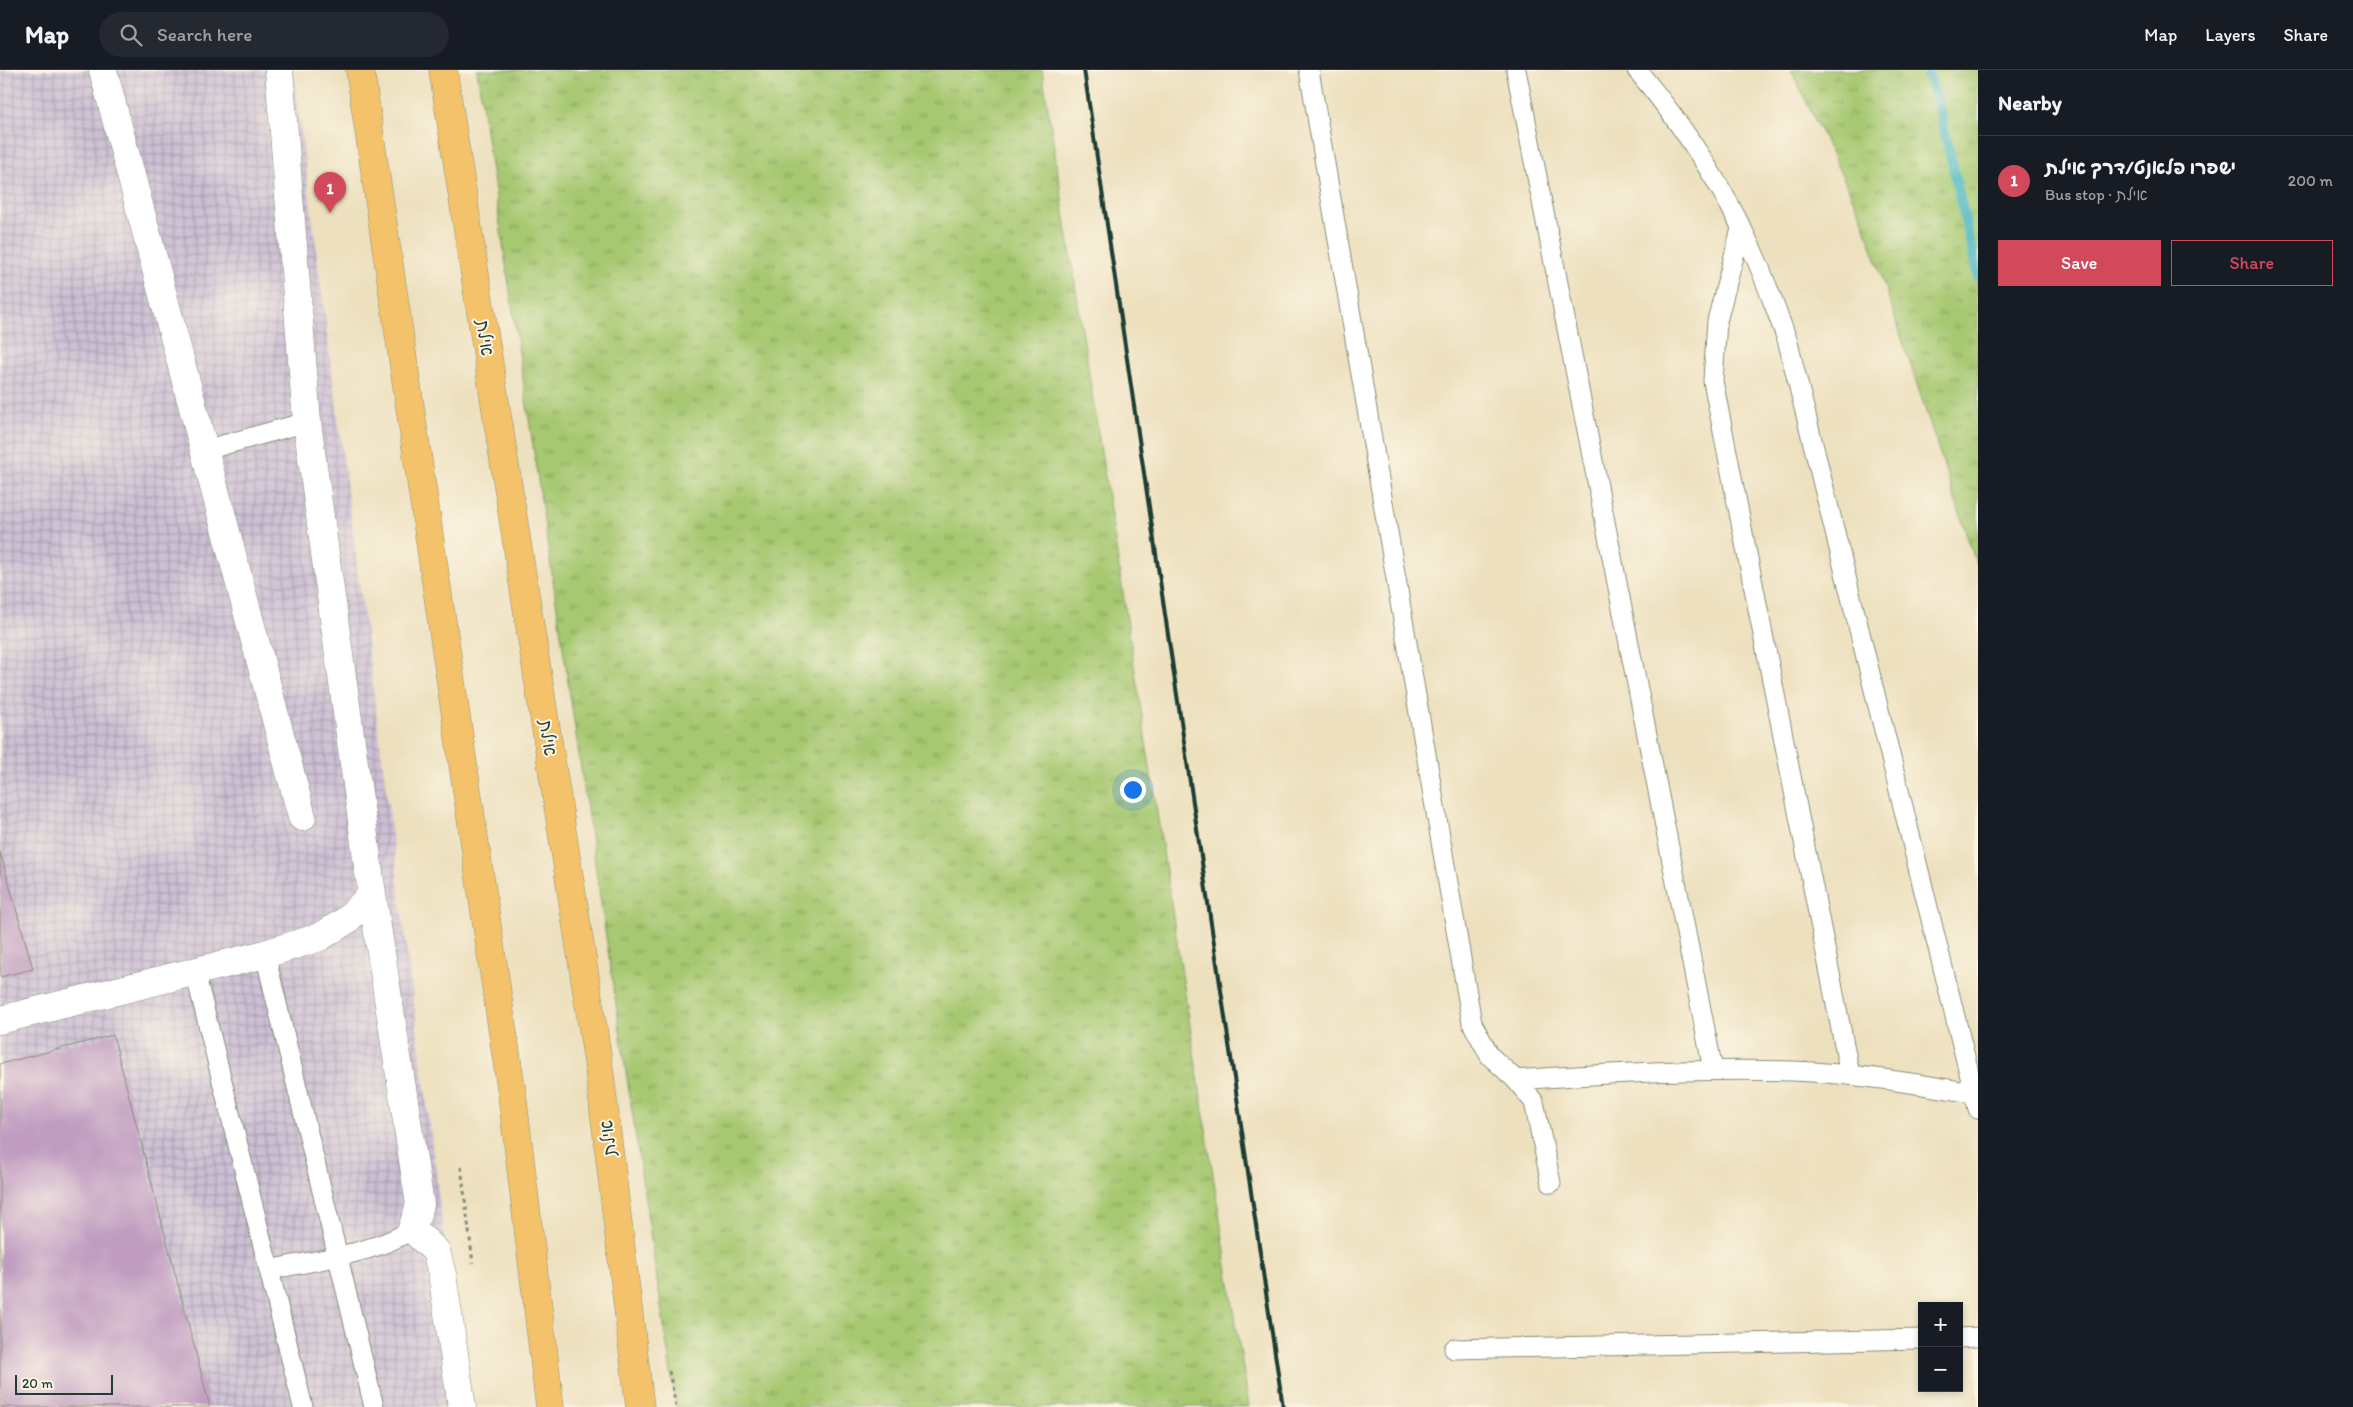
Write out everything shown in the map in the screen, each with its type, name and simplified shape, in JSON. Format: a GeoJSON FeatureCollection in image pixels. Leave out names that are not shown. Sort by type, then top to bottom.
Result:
{"type":"FeatureCollection","features":[{"type":"Feature","properties":{"kind":"main road"},"geometry":{"type":"LineString","coordinates":[[360,70],[512,1094],[550,1407]]}},
{"type":"Feature","properties":{"kind":"main road","name":"אילת"},"geometry":{"type":"LineString","coordinates":[[443,70],[599,1068],[640,1407]]}},
{"type":"Feature","properties":{"kind":"street"},"geometry":{"type":"LineString","coordinates":[[103,70],[302,817]]}},
{"type":"Feature","properties":{"kind":"street"},"geometry":{"type":"LineString","coordinates":[[280,70],[307,422],[372,894],[420,1204],[412,1229],[436,1251],[438,1258],[462,1407]]}},
{"type":"Feature","properties":{"kind":"street"},"geometry":{"type":"LineString","coordinates":[[0,1020],[265,954],[320,937],[347,920],[372,894]]}},
{"type":"Feature","properties":{"kind":"lane"},"geometry":{"type":"LineString","coordinates":[[1309,70],[1472,1023],[1490,1056],[1516,1080],[1534,1102],[1551,1183]]}},
{"type":"Feature","properties":{"kind":"lane"},"geometry":{"type":"LineString","coordinates":[[1516,70],[1713,1070]]}},
{"type":"Feature","properties":{"kind":"lane"},"geometry":{"type":"LineString","coordinates":[[1516,1080],[1610,1073],[1713,1070],[1793,1071],[1885,1078],[1975,1101],[1787,339],[1754,254],[1730,207],[1670,108],[1637,70]]}},
{"type":"Feature","properties":{"kind":"lane"},"geometry":{"type":"LineString","coordinates":[[1741,229],[1718,321],[1713,381],[1850,1075]]}},
{"type":"Feature","properties":{"kind":"lane"},"geometry":{"type":"LineString","coordinates":[[205,450],[307,422]]}},
{"type":"Feature","properties":{"kind":"lane"},"geometry":{"type":"LineString","coordinates":[[265,954],[374,1407]]}},
{"type":"Feature","properties":{"kind":"lane"},"geometry":{"type":"LineString","coordinates":[[195,972],[303,1407]]}},
{"type":"Feature","properties":{"kind":"lane"},"geometry":{"type":"LineString","coordinates":[[269,1270],[380,1246],[399,1238],[412,1229]]}},
{"type":"Feature","properties":{"kind":"lane"},"geometry":{"type":"LineString","coordinates":[[1963,1338],[1978,1338]]}},
{"type":"Feature","properties":{"kind":"lane"},"geometry":{"type":"LineString","coordinates":[[1454,1349],[1918,1339]]}},
{"type":"Feature","properties":{"kind":"shaded area"},"geometry":{"type":"Polygon","coordinates":[[[0,70],[293,70],[466,1407],[0,1407],[0,70]]]}},
{"type":"Feature","properties":{"kind":"green space"},"geometry":{"type":"Polygon","coordinates":[[[477,70],[1042,70],[1249,1407],[676,1407],[477,70]]]}},
{"type":"Feature","properties":{"kind":"green space"},"geometry":{"type":"Polygon","coordinates":[[[1791,70],[1978,70],[1978,569],[1861,215],[1791,70]]]}},
{"type":"Feature","properties":{"kind":"building"},"geometry":{"type":"Polygon","coordinates":[[[0,852],[33,969],[0,977],[0,852]]]}},
{"type":"Feature","properties":{"kind":"building"},"geometry":{"type":"Polygon","coordinates":[[[113,1035],[210,1407],[0,1407],[0,1064],[113,1035]]]}},
{"type":"Feature","properties":{"kind":"waterway"},"geometry":{"type":"LineString","coordinates":[[1927,70],[1939,106],[1978,277]]}},
{"type":"Feature","properties":{"kind":"railway"},"geometry":{"type":"LineString","coordinates":[[1084,70],[1283,1407]]}},
{"type":"Feature","properties":{"kind":"place","name":"ישפרו פלאנט/דרך אילת"},"geometry":{"type":"Point","coordinates":[330,213]}}]}
